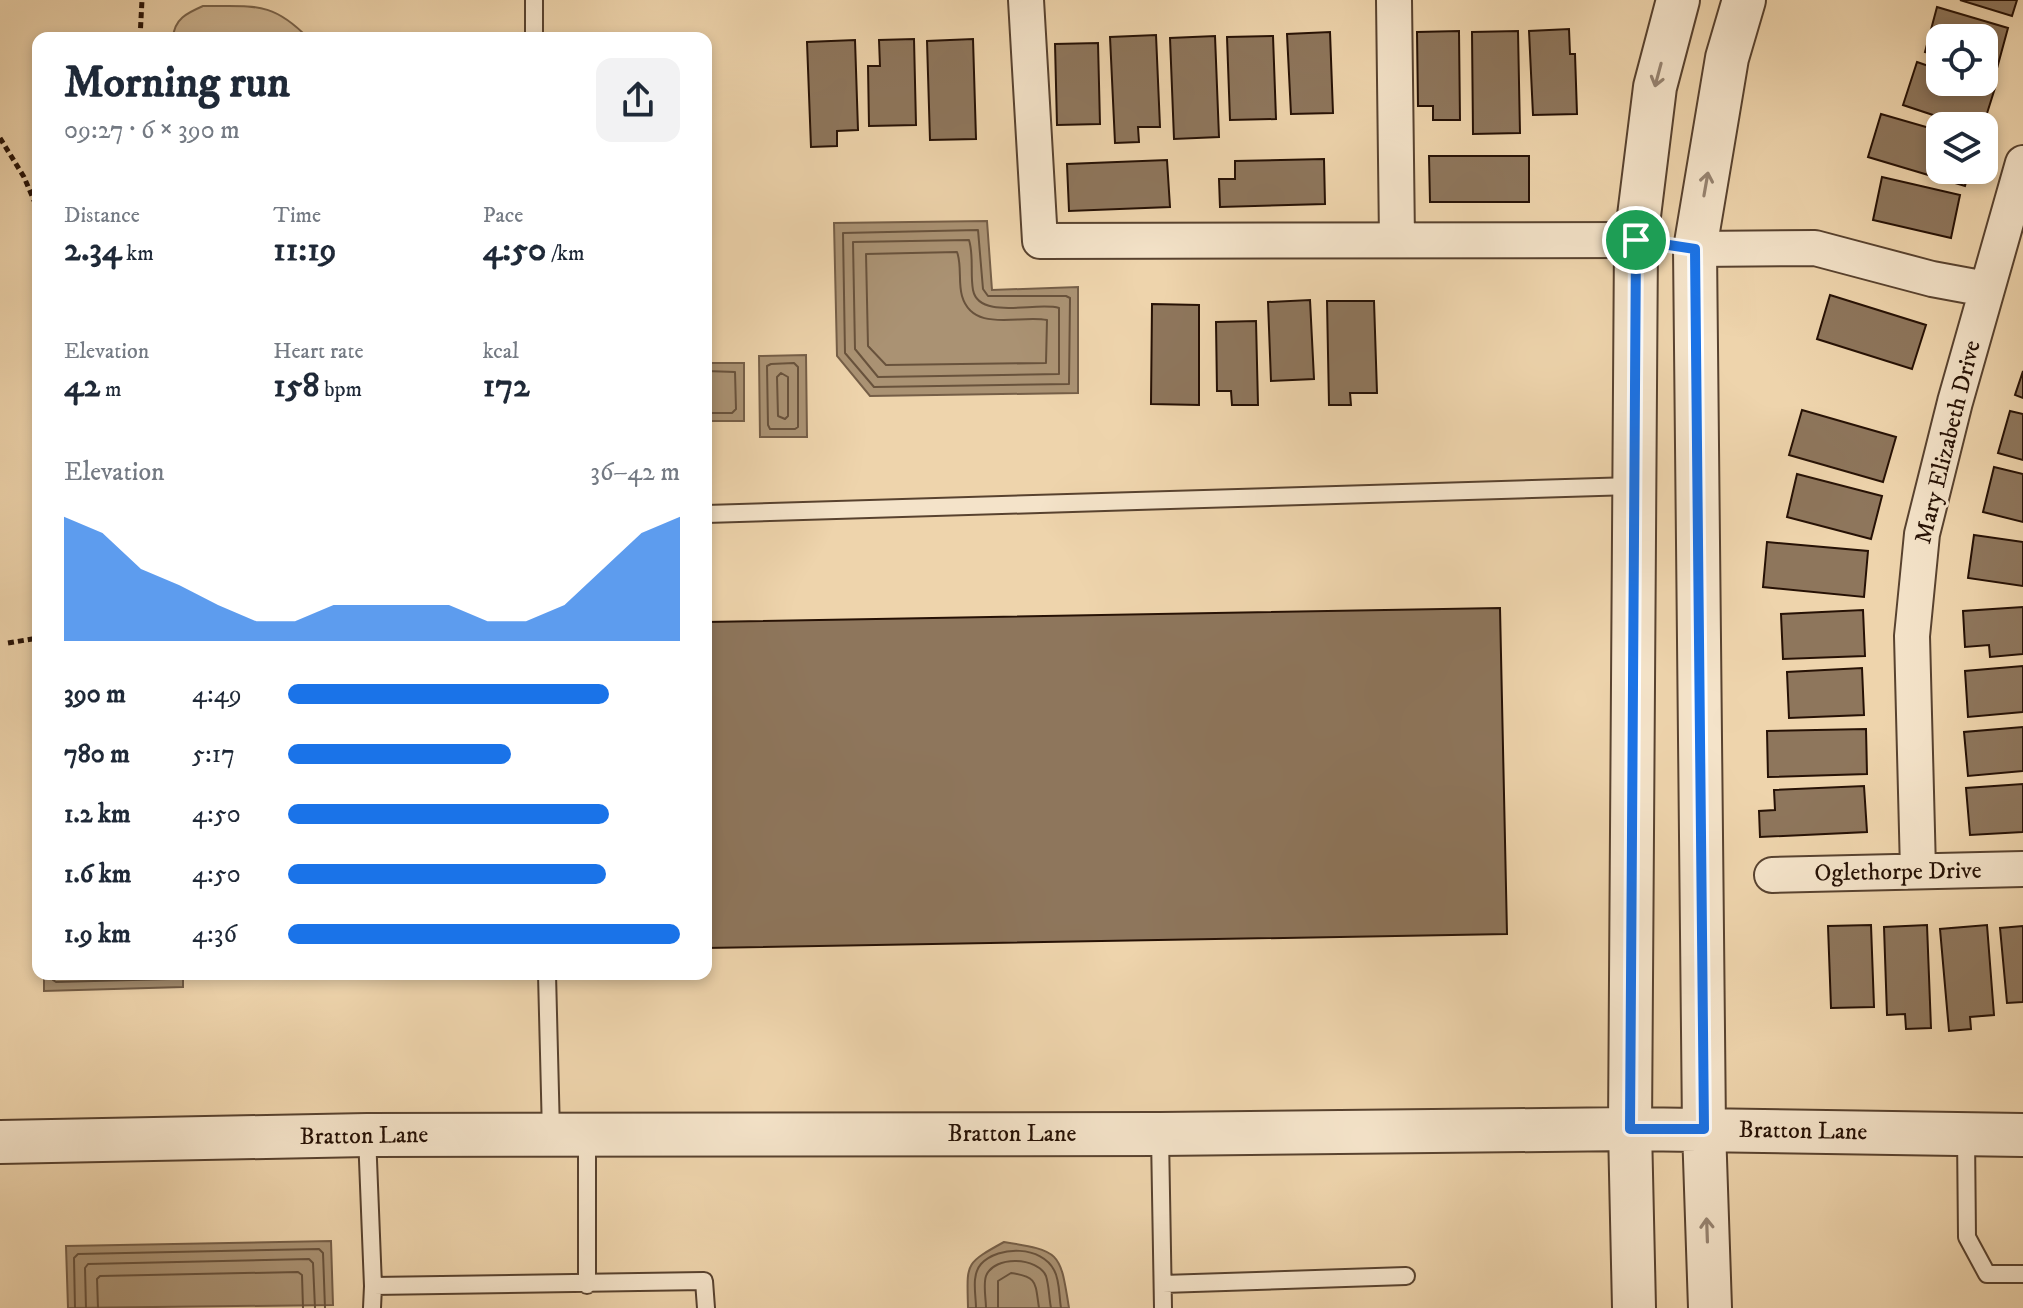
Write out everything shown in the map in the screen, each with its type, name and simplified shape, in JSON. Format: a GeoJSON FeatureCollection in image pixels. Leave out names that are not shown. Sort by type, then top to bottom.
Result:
{"type":"FeatureCollection","features":[{"type":"Feature","properties":{"kind":"street"},"geometry":{"type":"LineString","coordinates":[[1026,0],[1040,241],[1636,240],[1695,249],[1815,248],[1932,279],[1986,289]]}},
{"type":"Feature","properties":{"kind":"street"},"geometry":{"type":"LineString","coordinates":[[1394,0],[1397,239]]}},
{"type":"Feature","properties":{"kind":"street"},"geometry":{"type":"LineString","coordinates":[[1634,1308],[1630,1129],[1636,240],[1655,87],[1678,0]]}},
{"type":"Feature","properties":{"kind":"street"},"geometry":{"type":"LineString","coordinates":[[1710,1308],[1704,1129],[1695,249],[1727,58],[1744,0]]}},
{"type":"Feature","properties":{"kind":"street","name":"Mary Elizabeth Drive"},"geometry":{"type":"LineString","coordinates":[[1918,870],[1912,636],[1922,534],[1986,289],[2023,163]]}},
{"type":"Feature","properties":{"kind":"street","name":"Oglethorpe Drive"},"geometry":{"type":"LineString","coordinates":[[1772,875],[2023,869]]}},
{"type":"Feature","properties":{"kind":"street","name":"Bratton Lane"},"geometry":{"type":"LineString","coordinates":[[0,1142],[367,1135],[1160,1134],[1630,1129],[2023,1135]]}},
{"type":"Feature","properties":{"kind":"lane"},"geometry":{"type":"LineString","coordinates":[[534,0],[534,32]]}},
{"type":"Feature","properties":{"kind":"lane"},"geometry":{"type":"LineString","coordinates":[[712,514],[1634,486]]}},
{"type":"Feature","properties":{"kind":"lane"},"geometry":{"type":"LineString","coordinates":[[548,980],[587,1285]]}},
{"type":"Feature","properties":{"kind":"lane"},"geometry":{"type":"LineString","coordinates":[[1160,1134],[1163,1308]]}},
{"type":"Feature","properties":{"kind":"lane"},"geometry":{"type":"LineString","coordinates":[[367,1135],[372,1308]]}},
{"type":"Feature","properties":{"kind":"lane"},"geometry":{"type":"LineString","coordinates":[[1966,1135],[1967,1237],[1987,1274],[2023,1274]]}},
{"type":"Feature","properties":{"kind":"lane"},"geometry":{"type":"LineString","coordinates":[[1163,1284],[1406,1276]]}},
{"type":"Feature","properties":{"kind":"lane"},"geometry":{"type":"LineString","coordinates":[[373,1286],[704,1281],[706,1308]]}},
{"type":"Feature","properties":{"kind":"path"},"geometry":{"type":"LineString","coordinates":[[140,32],[142,0]]}},
{"type":"Feature","properties":{"kind":"path"},"geometry":{"type":"LineString","coordinates":[[0,138],[32,196]]}},
{"type":"Feature","properties":{"kind":"path"},"geometry":{"type":"LineString","coordinates":[[8,643],[32,639]]}},
{"type":"Feature","properties":{"kind":"shaded area"},"geometry":{"type":"Polygon","coordinates":[[[203,6],[260,8],[283,17],[302,32],[174,32],[187,14],[203,6]]]}},
{"type":"Feature","properties":{"kind":"water"},"geometry":{"type":"Polygon","coordinates":[[[987,221],[992,290],[1078,287],[1078,393],[870,396],[837,356],[834,223],[987,221]]]}},
{"type":"Feature","properties":{"kind":"water"},"geometry":{"type":"Polygon","coordinates":[[[806,355],[807,437],[760,437],[759,356],[806,355]]]}},
{"type":"Feature","properties":{"kind":"water"},"geometry":{"type":"Polygon","coordinates":[[[712,363],[744,363],[744,421],[712,421],[712,363]]]}},
{"type":"Feature","properties":{"kind":"water"},"geometry":{"type":"Polygon","coordinates":[[[44,980],[183,980],[183,987],[44,991],[44,980]]]}},
{"type":"Feature","properties":{"kind":"water"},"geometry":{"type":"Polygon","coordinates":[[[331,1241],[333,1305],[68,1308],[66,1246],[331,1241]]]}},
{"type":"Feature","properties":{"kind":"water"},"geometry":{"type":"Polygon","coordinates":[[[1004,1242],[1037,1248],[1054,1257],[1063,1275],[1069,1308],[968,1308],[968,1273],[971,1266],[981,1255],[1004,1242]]]}},
{"type":"Feature","properties":{"kind":"building"},"geometry":{"type":"Polygon","coordinates":[[[1960,0],[2017,0],[2012,16],[1960,0]]]}},
{"type":"Feature","properties":{"kind":"building"},"geometry":{"type":"Polygon","coordinates":[[[1937,7],[1994,24],[1932,24],[1937,7]]]}},
{"type":"Feature","properties":{"kind":"building"},"geometry":{"type":"Polygon","coordinates":[[[1998,25],[2008,28],[1998,65],[1998,25]]]}},
{"type":"Feature","properties":{"kind":"building"},"geometry":{"type":"Polygon","coordinates":[[[1569,29],[1570,54],[1575,54],[1577,114],[1533,115],[1529,31],[1569,29]]]}},
{"type":"Feature","properties":{"kind":"building"},"geometry":{"type":"Polygon","coordinates":[[[1459,31],[1460,120],[1433,120],[1433,106],[1418,106],[1417,32],[1459,31]]]}},
{"type":"Feature","properties":{"kind":"building"},"geometry":{"type":"Polygon","coordinates":[[[1518,31],[1520,133],[1473,134],[1472,32],[1518,31]]]}},
{"type":"Feature","properties":{"kind":"building"},"geometry":{"type":"Polygon","coordinates":[[[1330,32],[1333,113],[1291,114],[1287,34],[1330,32]]]}},
{"type":"Feature","properties":{"kind":"building"},"geometry":{"type":"Polygon","coordinates":[[[1156,35],[1160,127],[1138,127],[1139,142],[1115,143],[1110,37],[1156,35]]]}},
{"type":"Feature","properties":{"kind":"building"},"geometry":{"type":"Polygon","coordinates":[[[1215,36],[1219,137],[1174,139],[1170,38],[1215,36]]]}},
{"type":"Feature","properties":{"kind":"building"},"geometry":{"type":"Polygon","coordinates":[[[1273,36],[1276,119],[1230,120],[1227,37],[1273,36]]]}},
{"type":"Feature","properties":{"kind":"building"},"geometry":{"type":"Polygon","coordinates":[[[914,39],[916,125],[869,126],[868,66],[880,66],[879,40],[914,39]]]}},
{"type":"Feature","properties":{"kind":"building"},"geometry":{"type":"Polygon","coordinates":[[[973,39],[976,139],[930,140],[927,41],[973,39]]]}},
{"type":"Feature","properties":{"kind":"building"},"geometry":{"type":"Polygon","coordinates":[[[855,40],[858,130],[837,131],[837,146],[811,147],[807,42],[855,40]]]}},
{"type":"Feature","properties":{"kind":"building"},"geometry":{"type":"Polygon","coordinates":[[[1098,43],[1100,124],[1057,125],[1055,44],[1098,43]]]}},
{"type":"Feature","properties":{"kind":"building"},"geometry":{"type":"Polygon","coordinates":[[[1917,62],[1926,65],[1926,96],[1992,96],[1987,112],[1926,113],[1903,105],[1917,62]]]}},
{"type":"Feature","properties":{"kind":"building"},"geometry":{"type":"Polygon","coordinates":[[[1881,114],[1926,127],[1926,174],[1868,157],[1881,114]]]}},
{"type":"Feature","properties":{"kind":"building"},"geometry":{"type":"Polygon","coordinates":[[[1429,156],[1529,156],[1529,202],[1430,202],[1429,156]]]}},
{"type":"Feature","properties":{"kind":"building"},"geometry":{"type":"Polygon","coordinates":[[[1324,159],[1325,204],[1220,207],[1219,179],[1235,179],[1235,161],[1324,159]]]}},
{"type":"Feature","properties":{"kind":"building"},"geometry":{"type":"Polygon","coordinates":[[[1167,160],[1170,207],[1069,211],[1067,164],[1167,160]]]}},
{"type":"Feature","properties":{"kind":"building"},"geometry":{"type":"Polygon","coordinates":[[[1882,177],[1960,195],[1951,238],[1873,220],[1882,177]]]}},
{"type":"Feature","properties":{"kind":"building"},"geometry":{"type":"Polygon","coordinates":[[[1830,295],[1926,325],[1912,369],[1817,339],[1830,295]]]}},
{"type":"Feature","properties":{"kind":"building"},"geometry":{"type":"Polygon","coordinates":[[[1310,300],[1314,379],[1271,381],[1268,302],[1310,300]]]}},
{"type":"Feature","properties":{"kind":"building"},"geometry":{"type":"Polygon","coordinates":[[[1327,301],[1374,301],[1377,393],[1350,393],[1351,405],[1329,405],[1327,301]]]}},
{"type":"Feature","properties":{"kind":"building"},"geometry":{"type":"Polygon","coordinates":[[[1152,304],[1199,305],[1199,405],[1151,404],[1152,304]]]}},
{"type":"Feature","properties":{"kind":"building"},"geometry":{"type":"Polygon","coordinates":[[[1256,321],[1258,405],[1232,405],[1231,391],[1217,391],[1216,322],[1256,321]]]}},
{"type":"Feature","properties":{"kind":"building"},"geometry":{"type":"Polygon","coordinates":[[[2023,371],[2023,398],[2015,395],[2023,371]]]}},
{"type":"Feature","properties":{"kind":"building"},"geometry":{"type":"Polygon","coordinates":[[[1802,410],[1896,437],[1883,482],[1789,455],[1802,410]]]}},
{"type":"Feature","properties":{"kind":"building"},"geometry":{"type":"Polygon","coordinates":[[[2010,411],[2023,414],[2023,460],[1998,453],[2010,411]]]}},
{"type":"Feature","properties":{"kind":"building"},"geometry":{"type":"Polygon","coordinates":[[[1994,467],[2023,474],[2023,522],[1983,512],[1994,467]]]}},
{"type":"Feature","properties":{"kind":"building"},"geometry":{"type":"Polygon","coordinates":[[[1797,474],[1882,496],[1871,539],[1787,517],[1797,474]]]}},
{"type":"Feature","properties":{"kind":"building"},"geometry":{"type":"Polygon","coordinates":[[[1974,535],[2023,542],[2023,586],[1968,578],[1974,535]]]}},
{"type":"Feature","properties":{"kind":"building"},"geometry":{"type":"Polygon","coordinates":[[[1767,542],[1868,551],[1864,597],[1763,587],[1767,542]]]}},
{"type":"Feature","properties":{"kind":"building"},"geometry":{"type":"Polygon","coordinates":[[[2023,607],[2023,654],[1990,657],[1989,645],[1965,647],[1963,611],[2023,607]]]}},
{"type":"Feature","properties":{"kind":"building"},"geometry":{"type":"Polygon","coordinates":[[[1500,608],[1507,934],[712,948],[712,622],[1500,608]]]}},
{"type":"Feature","properties":{"kind":"building"},"geometry":{"type":"Polygon","coordinates":[[[1863,610],[1865,656],[1783,659],[1781,614],[1863,610]]]}},
{"type":"Feature","properties":{"kind":"building"},"geometry":{"type":"Polygon","coordinates":[[[2023,666],[2023,712],[1968,717],[1965,671],[2023,666]]]}},
{"type":"Feature","properties":{"kind":"building"},"geometry":{"type":"Polygon","coordinates":[[[1862,668],[1864,715],[1789,718],[1787,672],[1862,668]]]}},
{"type":"Feature","properties":{"kind":"building"},"geometry":{"type":"Polygon","coordinates":[[[2023,727],[2023,771],[1968,776],[1964,732],[2023,727]]]}},
{"type":"Feature","properties":{"kind":"building"},"geometry":{"type":"Polygon","coordinates":[[[1866,729],[1867,774],[1768,777],[1767,731],[1866,729]]]}},
{"type":"Feature","properties":{"kind":"building"},"geometry":{"type":"Polygon","coordinates":[[[2023,784],[2023,832],[1970,835],[1966,788],[2023,784]]]}},
{"type":"Feature","properties":{"kind":"building"},"geometry":{"type":"Polygon","coordinates":[[[1864,786],[1867,832],[1760,837],[1759,811],[1775,810],[1774,790],[1864,786]]]}},
{"type":"Feature","properties":{"kind":"building"},"geometry":{"type":"Polygon","coordinates":[[[1871,925],[1874,1007],[1831,1008],[1828,926],[1871,925]]]}},
{"type":"Feature","properties":{"kind":"building"},"geometry":{"type":"Polygon","coordinates":[[[1927,925],[1931,1028],[1906,1029],[1905,1014],[1887,1015],[1884,927],[1927,925]]]}},
{"type":"Feature","properties":{"kind":"building"},"geometry":{"type":"Polygon","coordinates":[[[1987,925],[1994,1015],[1970,1017],[1971,1029],[1949,1031],[1940,929],[1987,925]]]}},
{"type":"Feature","properties":{"kind":"building"},"geometry":{"type":"Polygon","coordinates":[[[2023,926],[2023,1002],[2007,1003],[2000,928],[2023,926]]]}},
{"type":"Feature","properties":{"kind":"route"},"geometry":{"type":"LineString","coordinates":[[1636,240],[1695,249],[1704,1129],[1630,1129],[1636,240]]}}]}
